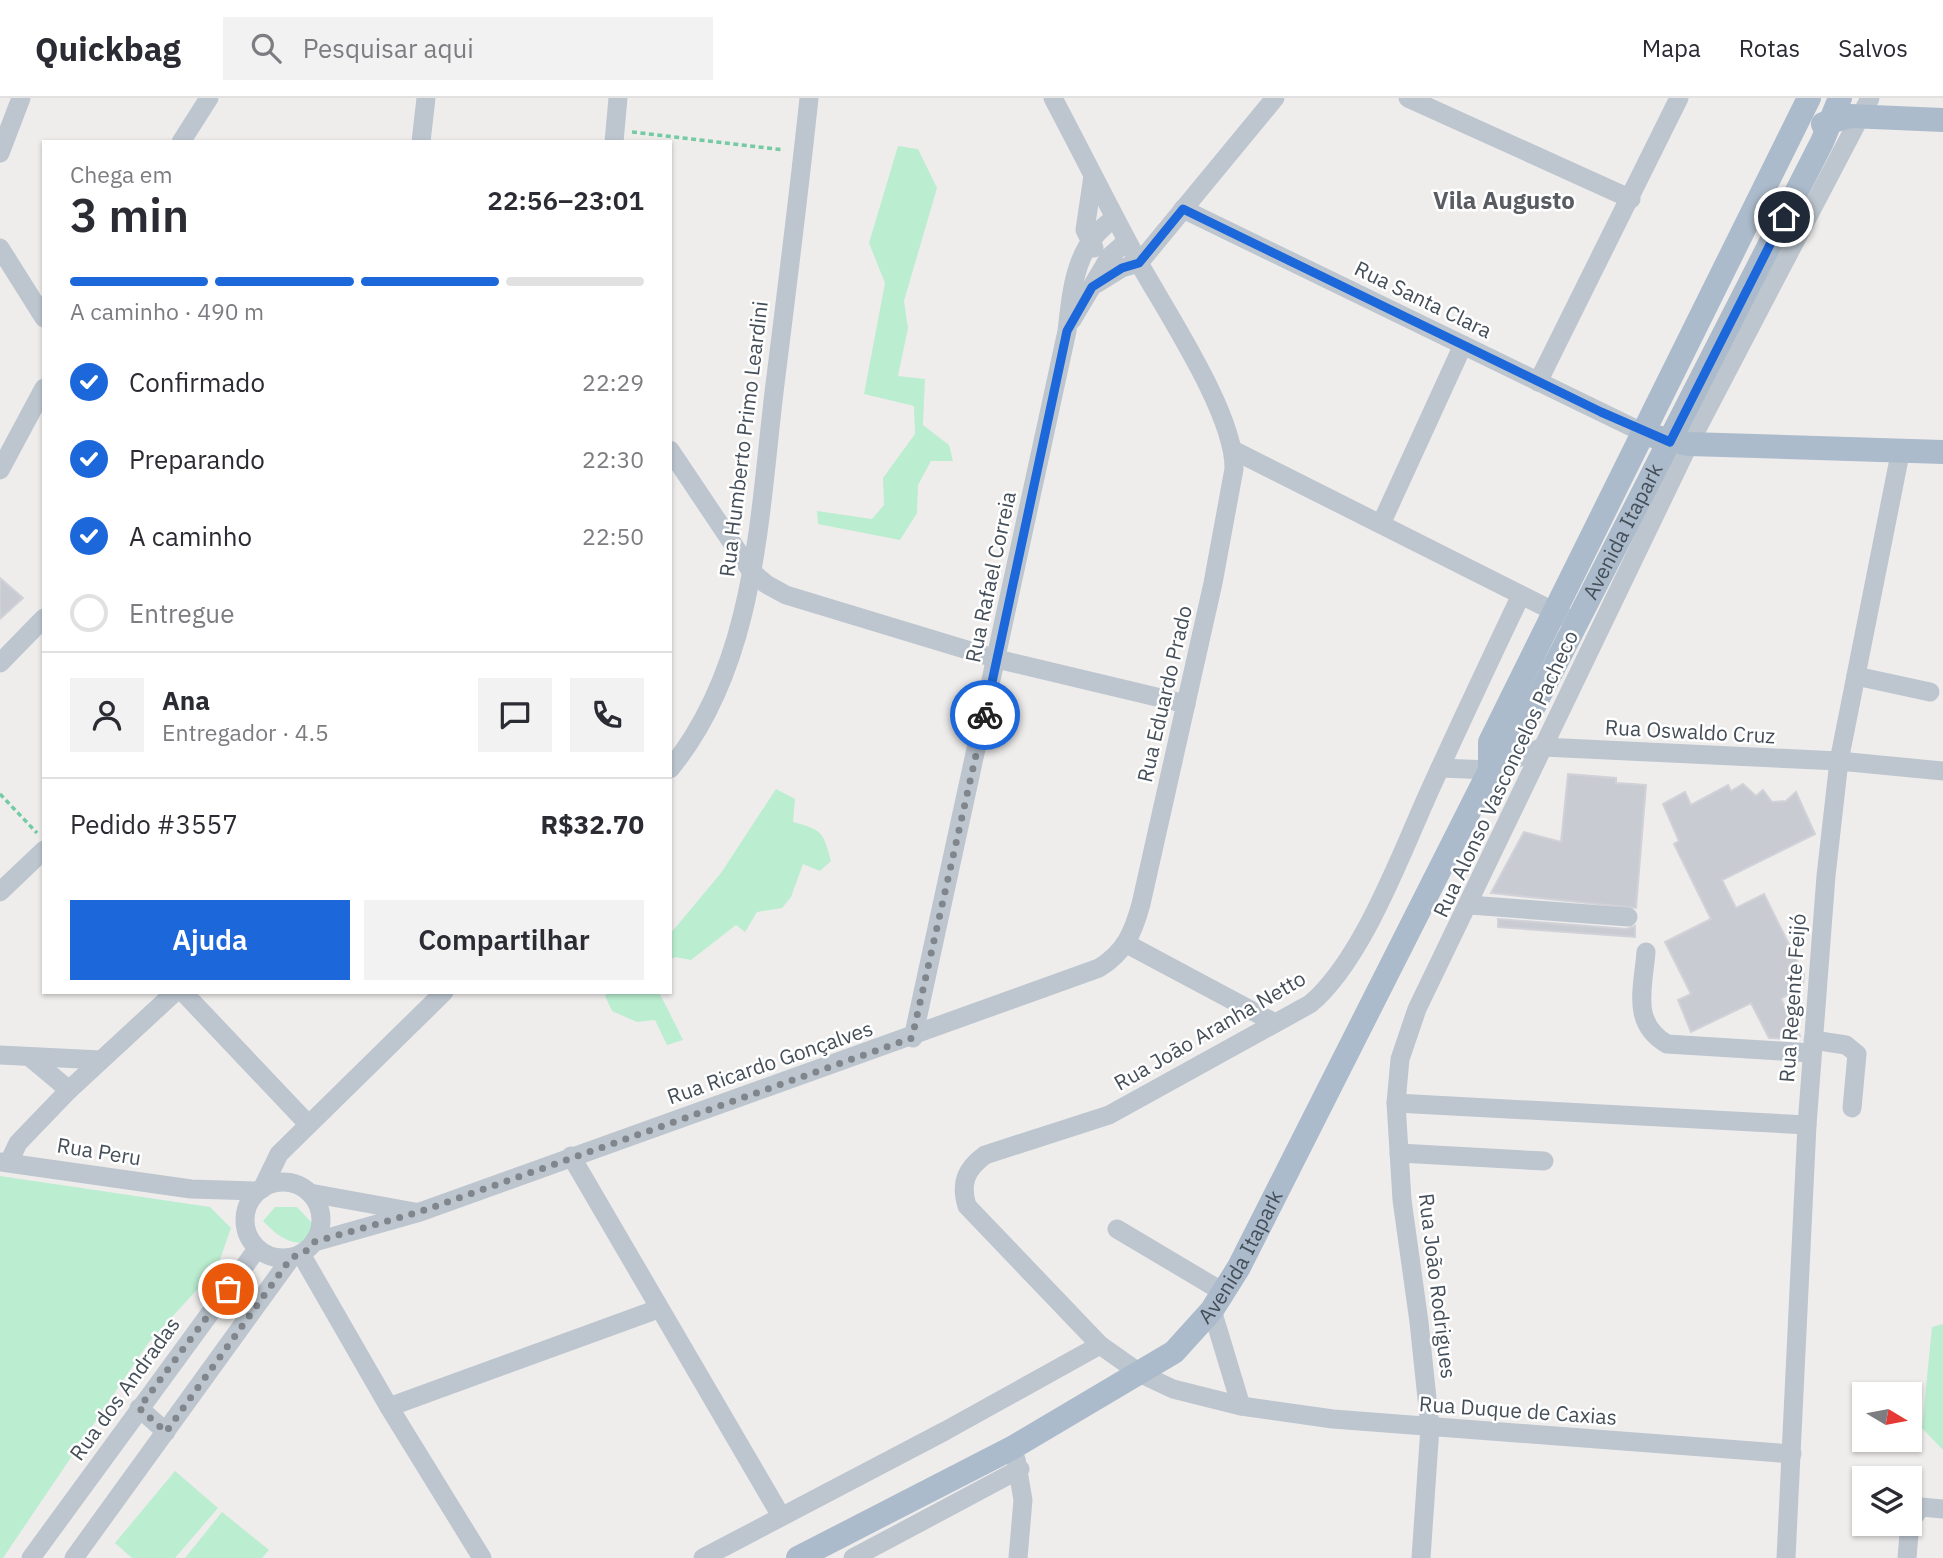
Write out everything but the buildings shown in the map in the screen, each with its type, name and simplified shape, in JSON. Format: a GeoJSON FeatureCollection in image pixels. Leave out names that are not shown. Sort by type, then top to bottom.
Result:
{"type":"FeatureCollection","features":[{"type":"Feature","properties":{"kind":"main road","name":"Avenida Itapark"},"geometry":{"type":"LineString","coordinates":[[1490,769],[1490,742],[1809,98]]}},
{"type":"Feature","properties":{"kind":"main road"},"geometry":{"type":"LineString","coordinates":[[1793,135],[1837,108],[1866,107],[1943,120]]}},
{"type":"Feature","properties":{"kind":"main road","name":"Avenida Itapark"},"geometry":{"type":"LineString","coordinates":[[798,1558],[1016,1459],[1174,1352],[1217,1301],[1490,769],[1510,753],[1588,628],[1680,443],[1837,108]]}},
{"type":"Feature","properties":{"kind":"main road"},"geometry":{"type":"LineString","coordinates":[[1680,443],[1661,428],[1661,414],[1702,316]]}},
{"type":"Feature","properties":{"kind":"main road"},"geometry":{"type":"LineString","coordinates":[[1642,432],[1680,443],[1943,452]]}},
{"type":"Feature","properties":{"kind":"street"},"geometry":{"type":"LineString","coordinates":[[0,152],[21,98]]}},
{"type":"Feature","properties":{"kind":"street"},"geometry":{"type":"LineString","coordinates":[[182,140],[209,98]]}},
{"type":"Feature","properties":{"kind":"street"},"geometry":{"type":"LineString","coordinates":[[421,140],[426,98]]}},
{"type":"Feature","properties":{"kind":"street"},"geometry":{"type":"LineString","coordinates":[[614,136],[618,98]]}},
{"type":"Feature","properties":{"kind":"street","name":"Rua Humberto Primo Leardini"},"geometry":{"type":"LineString","coordinates":[[672,766],[717,692],[733,650],[751,571],[809,98]]}},
{"type":"Feature","properties":{"kind":"street"},"geometry":{"type":"LineString","coordinates":[[1053,98],[1216,405],[1231,435],[1235,451],[1588,628]]}},
{"type":"Feature","properties":{"kind":"street"},"geometry":{"type":"LineString","coordinates":[[1139,263],[1275,98]]}},
{"type":"Feature","properties":{"kind":"street"},"geometry":{"type":"LineString","coordinates":[[1408,98],[1631,199]]}},
{"type":"Feature","properties":{"kind":"street"},"geometry":{"type":"LineString","coordinates":[[1538,382],[1679,98]]}},
{"type":"Feature","properties":{"kind":"street"},"geometry":{"type":"LineString","coordinates":[[1680,443],[1866,107]]}},
{"type":"Feature","properties":{"kind":"street"},"geometry":{"type":"LineString","coordinates":[[1093,176],[1086,218],[1088,241],[1098,251],[1110,256]]}},
{"type":"Feature","properties":{"kind":"street","name":"Rua Santa Clara"},"geometry":{"type":"LineString","coordinates":[[1183,209],[1642,432]]}},
{"type":"Feature","properties":{"kind":"street"},"geometry":{"type":"LineString","coordinates":[[1088,241],[1115,218]]}},
{"type":"Feature","properties":{"kind":"street","name":"Rua Rafael Correia"},"geometry":{"type":"LineString","coordinates":[[912,1038],[997,659],[1067,331],[1074,281],[1088,241]]}},
{"type":"Feature","properties":{"kind":"street","name":"Rua Rafael Correia"},"geometry":{"type":"LineString","coordinates":[[1067,331],[1110,256],[1127,241]]}},
{"type":"Feature","properties":{"kind":"street"},"geometry":{"type":"LineString","coordinates":[[0,248],[42,315]]}},
{"type":"Feature","properties":{"kind":"street","name":"Rua Rafael Correia"},"geometry":{"type":"LineString","coordinates":[[1092,287],[1122,268],[1139,263]]}},
{"type":"Feature","properties":{"kind":"street"},"geometry":{"type":"LineString","coordinates":[[1381,524],[1463,345]]}},
{"type":"Feature","properties":{"kind":"street"},"geometry":{"type":"LineString","coordinates":[[0,470],[42,392]]}},
{"type":"Feature","properties":{"kind":"street","name":"Rua Regente Feijó"},"geometry":{"type":"LineString","coordinates":[[1786,1558],[1807,1125],[1826,876],[1839,761],[1900,449]]}},
{"type":"Feature","properties":{"kind":"street","name":"Rua Eduardo Prado"},"geometry":{"type":"LineString","coordinates":[[1127,944],[1141,904],[1213,583],[1235,451]]}},
{"type":"Feature","properties":{"kind":"street"},"geometry":{"type":"LineString","coordinates":[[672,453],[751,571],[766,584],[786,595],[997,659],[1186,704]]}},
{"type":"Feature","properties":{"kind":"street","name":"Rua João Aranha Netto"},"geometry":{"type":"LineString","coordinates":[[1141,1374],[1100,1345],[972,1213],[962,1192],[968,1171],[985,1155],[1057,1134],[1120,1110],[1325,992],[1349,958],[1386,885],[1521,595]]}},
{"type":"Feature","properties":{"kind":"street"},"geometry":{"type":"LineString","coordinates":[[0,663],[42,620]]}},
{"type":"Feature","properties":{"kind":"street","name":"Rua Alonso Vasconcelos Pacheco"},"geometry":{"type":"LineString","coordinates":[[1396,1103],[1400,1059],[1409,1030],[1543,747],[1588,628]]}},
{"type":"Feature","properties":{"kind":"street"},"geometry":{"type":"LineString","coordinates":[[1856,676],[1930,692]]}},
{"type":"Feature","properties":{"kind":"street","name":"Rua Oswaldo Cruz"},"geometry":{"type":"LineString","coordinates":[[1440,768],[1490,769],[1543,747],[1839,761],[1943,771]]}},
{"type":"Feature","properties":{"kind":"street"},"geometry":{"type":"LineString","coordinates":[[0,892],[42,852]]}},
{"type":"Feature","properties":{"kind":"street"},"geometry":{"type":"LineString","coordinates":[[1470,905],[1628,917]]}},
{"type":"Feature","properties":{"kind":"street"},"geometry":{"type":"LineString","coordinates":[[1127,944],[1275,1023]]}},
{"type":"Feature","properties":{"kind":"street","name":"Rua Ricardo Gonçalves"},"geometry":{"type":"LineString","coordinates":[[302,1251],[912,1038],[1099,968],[1115,958],[1127,944]]}},
{"type":"Feature","properties":{"kind":"street"},"geometry":{"type":"LineString","coordinates":[[1646,952],[1644,1021],[1651,1035],[1667,1045],[1846,1045],[1857,1054],[1852,1108]]}},
{"type":"Feature","properties":{"kind":"street"},"geometry":{"type":"LineString","coordinates":[[5,1162],[18,1143],[69,1090],[173,994]]}},
{"type":"Feature","properties":{"kind":"street"},"geometry":{"type":"LineString","coordinates":[[185,994],[308,1124]]}},
{"type":"Feature","properties":{"kind":"street"},"geometry":{"type":"LineString","coordinates":[[302,1251],[279,1258],[257,1249],[246,1231],[246,1210],[279,1154],[442,994]]}},
{"type":"Feature","properties":{"kind":"street"},"geometry":{"type":"LineString","coordinates":[[0,1055],[32,1059],[101,1060]]}},
{"type":"Feature","properties":{"kind":"street"},"geometry":{"type":"LineString","coordinates":[[32,1059],[69,1090]]}},
{"type":"Feature","properties":{"kind":"street"},"geometry":{"type":"LineString","coordinates":[[1396,1103],[1807,1125]]}},
{"type":"Feature","properties":{"kind":"street","name":"Rua João Rodrigues"},"geometry":{"type":"LineString","coordinates":[[1396,1103],[1399,1153],[1430,1427],[1421,1558]]}},
{"type":"Feature","properties":{"kind":"street"},"geometry":{"type":"LineString","coordinates":[[1399,1153],[1544,1161]]}},
{"type":"Feature","properties":{"kind":"street"},"geometry":{"type":"LineString","coordinates":[[279,1154],[281,1182]]}},
{"type":"Feature","properties":{"kind":"street"},"geometry":{"type":"LineString","coordinates":[[571,1156],[781,1516]]}},
{"type":"Feature","properties":{"kind":"street","name":"Rua Peru"},"geometry":{"type":"LineString","coordinates":[[5,1162],[191,1189],[260,1190]]}},
{"type":"Feature","properties":{"kind":"street"},"geometry":{"type":"LineString","coordinates":[[260,1190],[281,1182],[301,1187],[310,1193],[419,1212]]}},
{"type":"Feature","properties":{"kind":"street","name":"Rua Peru"},"geometry":{"type":"LineString","coordinates":[[191,1189],[246,1210]]}},
{"type":"Feature","properties":{"kind":"street"},"geometry":{"type":"LineString","coordinates":[[74,1558],[302,1251],[319,1233],[320,1212],[310,1193]]}},
{"type":"Feature","properties":{"kind":"street"},"geometry":{"type":"LineString","coordinates":[[1117,1229],[1217,1301],[1241,1406]]}},
{"type":"Feature","properties":{"kind":"street","name":"Rua dos Andradas"},"geometry":{"type":"LineString","coordinates":[[32,1557],[257,1249]]}},
{"type":"Feature","properties":{"kind":"street"},"geometry":{"type":"LineString","coordinates":[[302,1251],[389,1407],[482,1558]]}},
{"type":"Feature","properties":{"kind":"street"},"geometry":{"type":"LineString","coordinates":[[389,1407],[658,1309]]}},
{"type":"Feature","properties":{"kind":"street"},"geometry":{"type":"LineString","coordinates":[[703,1558],[945,1431],[1100,1345]]}},
{"type":"Feature","properties":{"kind":"street","name":"Rua Duque de Caxias"},"geometry":{"type":"LineString","coordinates":[[1141,1374],[1173,1389],[1241,1406],[1333,1419],[1793,1454]]}},
{"type":"Feature","properties":{"kind":"street"},"geometry":{"type":"LineString","coordinates":[[139,1408],[166,1432]]}},
{"type":"Feature","properties":{"kind":"street"},"geometry":{"type":"LineString","coordinates":[[853,1558],[1016,1459],[1023,1500],[1018,1558]]}},
{"type":"Feature","properties":{"kind":"street"},"geometry":{"type":"LineString","coordinates":[[1908,1558],[1913,1514],[1921,1507],[1943,1509]]}},
{"type":"Feature","properties":{"kind":"path"},"geometry":{"type":"LineString","coordinates":[[614,136],[661,140]]}},
{"type":"Feature","properties":{"kind":"path"},"geometry":{"type":"LineString","coordinates":[[672,141],[803,152]]}},
{"type":"Feature","properties":{"kind":"path"},"geometry":{"type":"LineString","coordinates":[[0,794],[42,838]]}},
{"type":"Feature","properties":{"kind":"green space"},"geometry":{"type":"Polygon","coordinates":[[[898,146],[918,149],[937,188],[904,301],[908,328],[898,376],[925,379],[923,425],[949,445],[953,461],[931,461],[918,485],[917,513],[900,540],[818,524],[817,511],[872,519],[884,505],[883,478],[915,434],[914,406],[864,394],[885,283],[869,243],[898,146]]]}},
{"type":"Feature","properties":{"kind":"green space"},"geometry":{"type":"Polygon","coordinates":[[[776,789],[795,799],[793,822],[810,827],[820,834],[831,861],[820,871],[803,864],[791,897],[782,908],[757,912],[745,932],[736,925],[691,960],[672,959],[672,932],[721,873],[776,789]]]}},
{"type":"Feature","properties":{"kind":"green space"},"geometry":{"type":"Polygon","coordinates":[[[660,994],[683,1040],[667,1045],[655,1020],[637,1022],[612,1011],[605,996],[660,994]]]}},
{"type":"Feature","properties":{"kind":"green space"},"geometry":{"type":"Polygon","coordinates":[[[0,1176],[210,1207],[231,1228],[217,1268],[149,1342],[3,1558],[0,1558],[0,1176]]]}},
{"type":"Feature","properties":{"kind":"green space"},"geometry":{"type":"Polygon","coordinates":[[[275,1207],[297,1207],[312,1223],[317,1235],[314,1243],[292,1241],[269,1227],[263,1221],[275,1207]]]}},
{"type":"Feature","properties":{"kind":"green space"},"geometry":{"type":"Polygon","coordinates":[[[1943,1324],[1943,1450],[1922,1428],[1932,1327],[1943,1324]]]}},
{"type":"Feature","properties":{"kind":"green space"},"geometry":{"type":"Polygon","coordinates":[[[175,1471],[218,1508],[175,1558],[132,1558],[115,1543],[175,1471]]]}},
{"type":"Feature","properties":{"kind":"green space"},"geometry":{"type":"Polygon","coordinates":[[[222,1512],[269,1550],[262,1558],[185,1558],[222,1512]]]}},
{"type":"Feature","properties":{"kind":"way so far"},"geometry":{"type":"LineString","coordinates":[[228,1289],[139,1408],[166,1432],[291,1258],[306,1251],[314,1242],[419,1212],[571,1156],[912,1038],[985,715]]}},
{"type":"Feature","properties":{"kind":"district","name":"Vila Augusto"},"geometry":{"type":"Point","coordinates":[1504,201]}},
{"type":"Feature","properties":{"kind":"route"},"geometry":{"type":"LineString","coordinates":[[985,715],[1067,331],[1092,287],[1122,268],[1139,263],[1183,209],[1642,432],[1670,442],[1784,217]]}}]}
